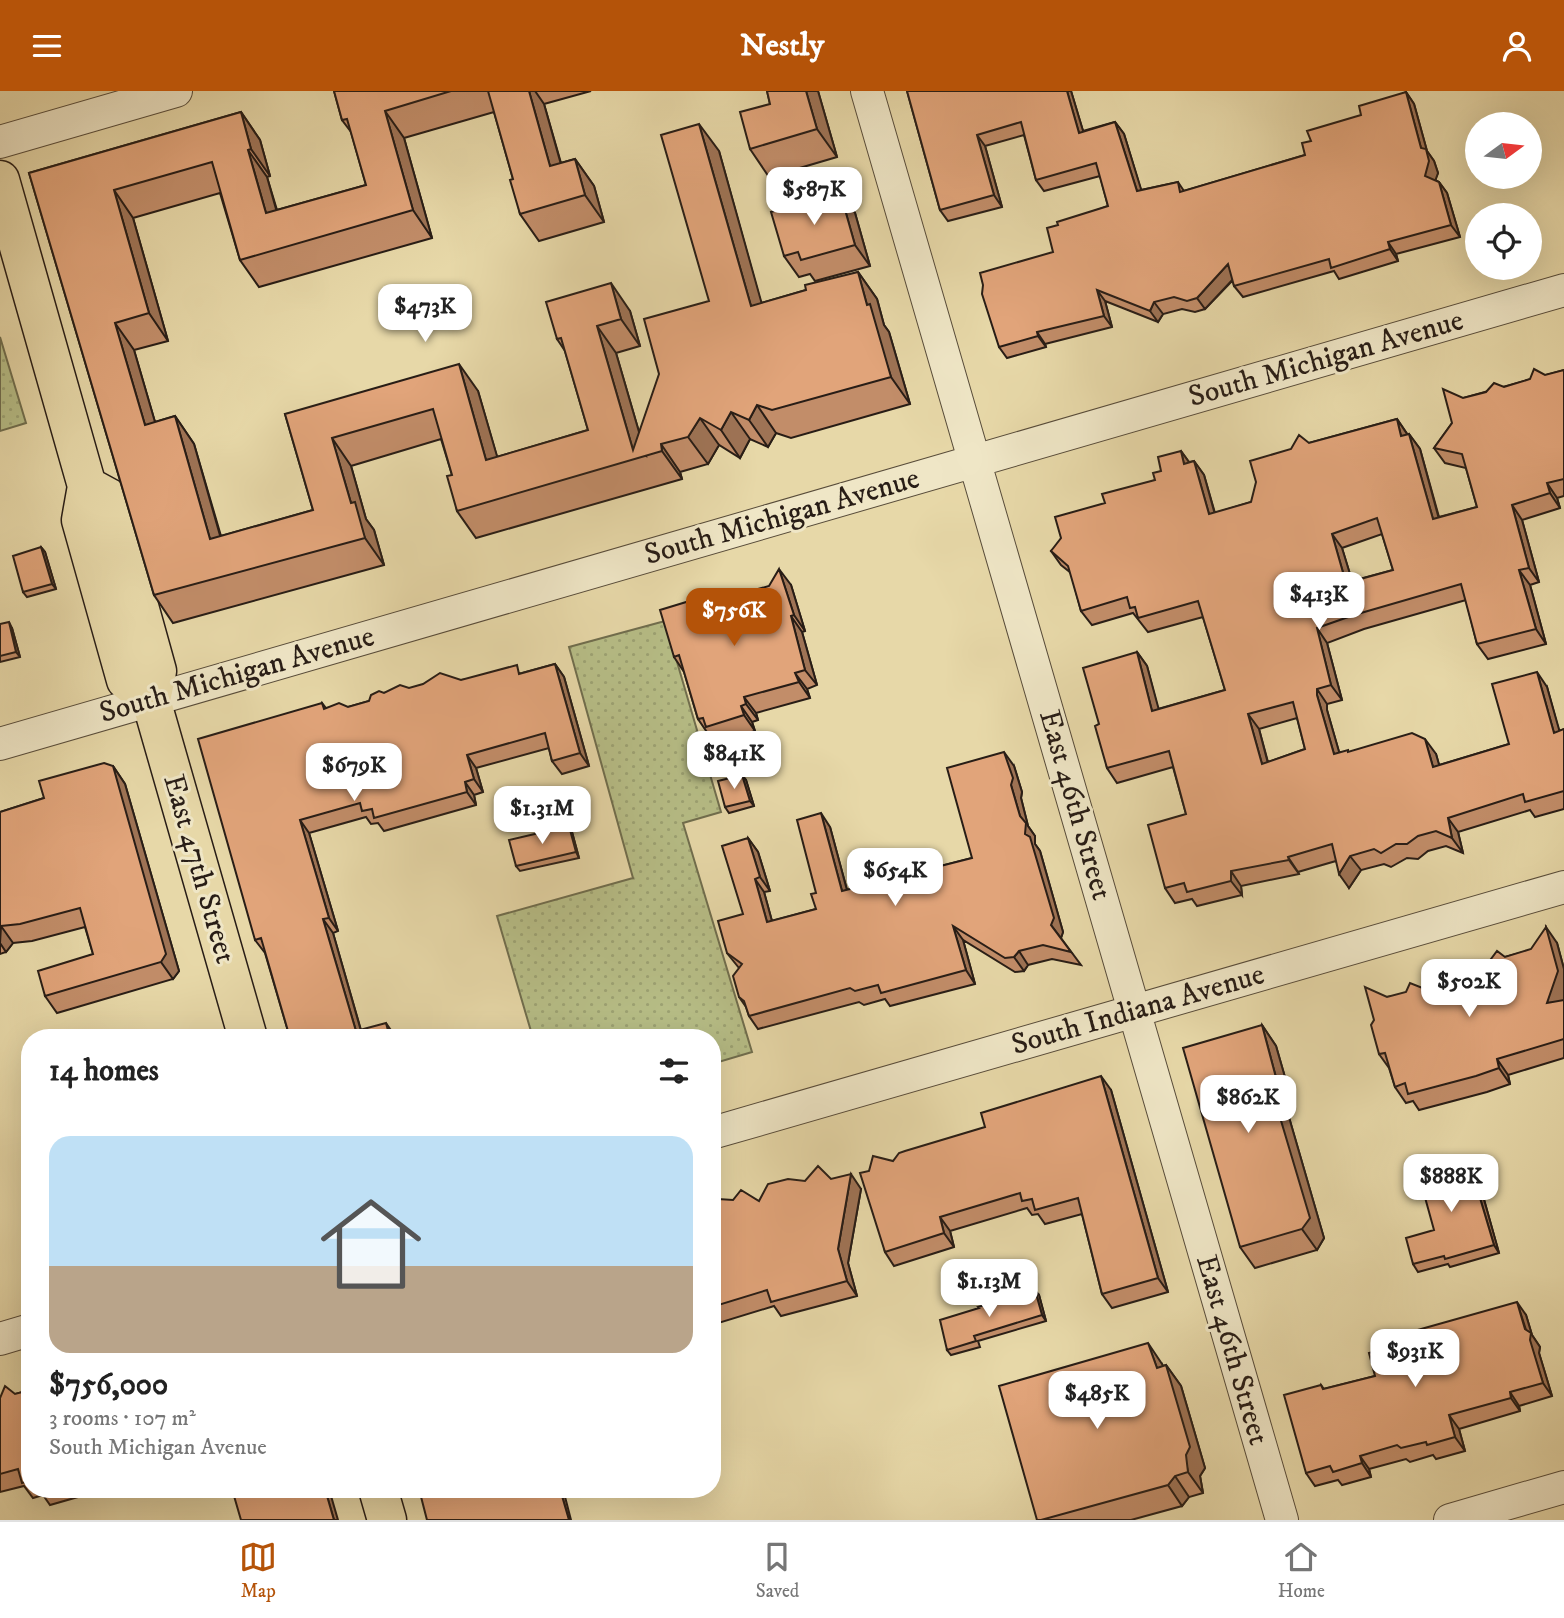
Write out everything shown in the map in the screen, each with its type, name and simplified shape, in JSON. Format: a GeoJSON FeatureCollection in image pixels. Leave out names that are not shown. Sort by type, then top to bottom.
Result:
{"type":"FeatureCollection","features":[{"type":"Feature","properties":{"kind":"main road"},"geometry":{"type":"LineString","coordinates":[[0,180],[87,486],[81,520],[127,680],[151,700]]}},
{"type":"Feature","properties":{"kind":"main road","name":"East 47th Street"},"geometry":{"type":"LineString","coordinates":[[151,700],[245,1029]]}},
{"type":"Feature","properties":{"kind":"main road"},"geometry":{"type":"LineString","coordinates":[[381,1498],[387,1520]]}},
{"type":"Feature","properties":{"kind":"street"},"geometry":{"type":"LineString","coordinates":[[0,142],[176,91]]}},
{"type":"Feature","properties":{"kind":"street","name":"East 46th Street"},"geometry":{"type":"LineString","coordinates":[[867,91],[1282,1520]]}},
{"type":"Feature","properties":{"kind":"street","name":"South Michigan Avenue"},"geometry":{"type":"LineString","coordinates":[[0,744],[1564,290]]}},
{"type":"Feature","properties":{"kind":"street","name":"South Indiana Avenue"},"geometry":{"type":"LineString","coordinates":[[721,1130],[1564,887]]}},
{"type":"Feature","properties":{"kind":"street"},"geometry":{"type":"LineString","coordinates":[[0,1339],[21,1333]]}},
{"type":"Feature","properties":{"kind":"street"},"geometry":{"type":"LineString","coordinates":[[1450,1520],[1564,1487]]}},
{"type":"Feature","properties":{"kind":"green space"},"geometry":{"type":"Polygon","coordinates":[[[0,337],[26,423],[0,431],[0,337]]]}},
{"type":"Feature","properties":{"kind":"green space"},"geometry":{"type":"Polygon","coordinates":[[[665,621],[721,812],[683,823],[752,1052],[721,1061],[721,1029],[530,1029],[497,916],[633,878],[569,647],[665,621]]]}},
{"type":"Feature","properties":{"kind":"building"},"geometry":{"type":"Polygon","coordinates":[[[334,91],[451,91],[385,111],[413,210],[240,260],[212,162],[114,190],[149,313],[115,323],[145,425],[175,416],[210,539],[313,510],[285,414],[459,364],[486,460],[588,430],[561,338],[557,339],[546,302],[611,283],[621,319],[597,326],[633,450],[659,374],[644,319],[709,301],[661,135],[699,124],[751,306],[806,290],[805,285],[858,272],[891,377],[772,410],[757,405],[749,420],[731,412],[721,430],[700,418],[688,437],[661,444],[662,451],[457,511],[447,476],[452,475],[433,409],[332,438],[351,503],[355,502],[365,538],[154,595],[29,173],[241,112],[251,149],[248,150],[266,213],[366,185],[347,119],[342,120],[334,91]]]}},
{"type":"Feature","properties":{"kind":"building"},"geometry":{"type":"Polygon","coordinates":[[[488,91],[529,91],[550,166],[575,159],[585,195],[520,214],[488,91]]]}},
{"type":"Feature","properties":{"kind":"building"},"geometry":{"type":"Polygon","coordinates":[[[767,91],[806,91],[817,129],[750,149],[740,112],[770,104],[767,91]]]}},
{"type":"Feature","properties":{"kind":"building"},"geometry":{"type":"Polygon","coordinates":[[[907,91],[1067,91],[1079,133],[1115,122],[1137,191],[1178,182],[1180,192],[1305,155],[1302,143],[1311,141],[1307,131],[1361,115],[1359,106],[1406,92],[1421,148],[1426,149],[1429,161],[1425,176],[1439,182],[1451,225],[1388,242],[1390,249],[1331,268],[1329,259],[1234,286],[1228,264],[1197,298],[1187,301],[1174,297],[1154,302],[1150,311],[1097,290],[1104,316],[1037,332],[1038,336],[999,347],[982,294],[980,273],[1053,252],[1047,228],[1058,225],[1057,222],[1108,206],[1096,163],[1036,180],[1021,122],[977,135],[994,195],[940,210],[907,91]]]}},
{"type":"Feature","properties":{"kind":"building"},"geometry":{"type":"Polygon","coordinates":[[[840,192],[855,245],[801,260],[798,252],[784,256],[771,212],[840,192]]]}},
{"type":"Feature","properties":{"kind":"building"},"geometry":{"type":"Polygon","coordinates":[[[1534,369],[1545,375],[1564,370],[1564,479],[1547,483],[1550,493],[1512,505],[1529,568],[1519,570],[1536,629],[1477,644],[1461,584],[1354,615],[1317,628],[1331,685],[1317,689],[1317,695],[1334,754],[1412,733],[1425,739],[1433,767],[1509,744],[1492,684],[1537,672],[1554,733],[1564,729],[1564,791],[1525,802],[1523,794],[1448,818],[1452,838],[1436,831],[1418,836],[1407,844],[1396,844],[1381,853],[1374,849],[1350,856],[1339,874],[1332,844],[1288,857],[1289,860],[1231,871],[1231,881],[1187,892],[1184,883],[1165,888],[1148,825],[1186,814],[1169,751],[1107,768],[1095,726],[1099,724],[1083,668],[1137,652],[1152,711],[1225,690],[1198,601],[1138,618],[1135,607],[1130,608],[1127,597],[1081,611],[1068,566],[1051,551],[1061,538],[1055,517],[1105,503],[1102,494],[1155,480],[1153,473],[1161,471],[1158,457],[1181,451],[1184,464],[1194,461],[1209,514],[1251,502],[1256,482],[1250,461],[1291,449],[1299,435],[1309,443],[1397,419],[1401,436],[1409,434],[1433,519],[1477,507],[1462,454],[1434,448],[1452,423],[1443,389],[1463,398],[1486,392],[1494,383],[1504,387],[1530,379],[1534,369]],[[1377,518],[1332,534],[1346,583],[1393,570],[1377,518]],[[1293,702],[1248,714],[1262,764],[1305,749],[1293,702]]]}},
{"type":"Feature","properties":{"kind":"building"},"geometry":{"type":"Polygon","coordinates":[[[41,547],[52,584],[23,592],[13,556],[41,547]]]}},
{"type":"Feature","properties":{"kind":"building"},"geometry":{"type":"Polygon","coordinates":[[[779,569],[794,615],[791,616],[805,670],[795,673],[799,682],[744,697],[746,704],[741,706],[744,715],[706,727],[703,718],[698,719],[679,655],[674,657],[660,610],[719,592],[720,595],[734,591],[740,594],[769,586],[779,569]]]}},
{"type":"Feature","properties":{"kind":"building"},"geometry":{"type":"Polygon","coordinates":[[[9,622],[16,652],[0,656],[0,624],[9,622]]]}},
{"type":"Feature","properties":{"kind":"building"},"geometry":{"type":"Polygon","coordinates":[[[555,664],[580,753],[552,761],[545,733],[467,755],[474,779],[465,782],[467,792],[374,818],[372,809],[362,811],[360,803],[300,820],[329,918],[323,919],[355,1029],[287,1029],[261,938],[255,940],[198,739],[322,703],[324,709],[339,703],[348,707],[369,701],[371,695],[379,691],[384,693],[400,685],[409,688],[423,684],[440,673],[461,680],[517,665],[519,674],[555,664]]]}},
{"type":"Feature","properties":{"kind":"building"},"geometry":{"type":"Polygon","coordinates":[[[1004,752],[1013,778],[1011,785],[1020,816],[1026,823],[1025,834],[1030,837],[1054,918],[1051,925],[1071,952],[1043,945],[1005,958],[953,926],[966,970],[881,993],[878,985],[855,991],[850,988],[749,1016],[744,1001],[739,997],[733,976],[742,964],[727,953],[718,921],[743,914],[722,846],[748,838],[760,877],[755,879],[767,922],[816,909],[811,894],[816,893],[797,820],[821,813],[842,891],[972,858],[947,768],[1004,752]]]}},
{"type":"Feature","properties":{"kind":"building"},"geometry":{"type":"Polygon","coordinates":[[[104,763],[113,766],[166,954],[161,962],[45,996],[38,971],[93,954],[80,908],[0,927],[0,812],[44,798],[39,781],[104,763]]]}},
{"type":"Feature","properties":{"kind":"building"},"geometry":{"type":"Polygon","coordinates":[[[742,775],[750,801],[725,807],[718,781],[742,775]]]}},
{"type":"Feature","properties":{"kind":"building"},"geometry":{"type":"Polygon","coordinates":[[[569,826],[576,852],[516,866],[509,840],[569,826]]]}},
{"type":"Feature","properties":{"kind":"building"},"geometry":{"type":"Polygon","coordinates":[[[1546,927],[1558,971],[1547,1003],[1564,1000],[1564,1039],[1497,1059],[1499,1068],[1476,1076],[1408,1094],[1405,1083],[1395,1087],[1385,1053],[1379,1054],[1365,987],[1387,997],[1406,992],[1410,983],[1430,991],[1438,974],[1449,979],[1468,974],[1471,968],[1488,963],[1497,951],[1505,957],[1531,949],[1546,927]]]}},
{"type":"Feature","properties":{"kind":"building"},"geometry":{"type":"Polygon","coordinates":[[[386,1023],[388,1029],[364,1029],[386,1023]]]}},
{"type":"Feature","properties":{"kind":"building"},"geometry":{"type":"Polygon","coordinates":[[[1262,1025],[1278,1085],[1271,1087],[1310,1218],[1302,1229],[1240,1247],[1183,1048],[1262,1025]]]}},
{"type":"Feature","properties":{"kind":"building"},"geometry":{"type":"Polygon","coordinates":[[[1101,1076],[1158,1278],[1102,1294],[1078,1198],[1035,1210],[1032,1199],[1022,1201],[1020,1193],[940,1217],[944,1233],[885,1252],[860,1173],[869,1171],[873,1156],[893,1161],[899,1153],[985,1127],[981,1113],[1101,1076]]]}},
{"type":"Feature","properties":{"kind":"building"},"geometry":{"type":"Polygon","coordinates":[[[1471,1157],[1494,1245],[1445,1259],[1444,1256],[1413,1264],[1406,1238],[1434,1230],[1418,1172],[1471,1157]]]}},
{"type":"Feature","properties":{"kind":"building"},"geometry":{"type":"Polygon","coordinates":[[[818,1166],[831,1179],[851,1174],[838,1249],[847,1281],[771,1302],[767,1290],[721,1304],[721,1199],[733,1200],[741,1190],[759,1201],[768,1184],[788,1179],[805,1181],[818,1166]]]}},
{"type":"Feature","properties":{"kind":"building"},"geometry":{"type":"Polygon","coordinates":[[[1035,1290],[1042,1315],[974,1336],[976,1341],[947,1350],[940,1320],[1035,1290]]]}},
{"type":"Feature","properties":{"kind":"building"},"geometry":{"type":"Polygon","coordinates":[[[1517,1302],[1525,1329],[1531,1333],[1530,1340],[1543,1383],[1510,1392],[1511,1398],[1449,1415],[1455,1437],[1427,1445],[1426,1442],[1401,1448],[1397,1445],[1360,1456],[1362,1463],[1333,1472],[1330,1466],[1306,1473],[1284,1395],[1321,1385],[1323,1389],[1375,1376],[1369,1353],[1377,1351],[1375,1342],[1517,1302]]]}},
{"type":"Feature","properties":{"kind":"building"},"geometry":{"type":"Polygon","coordinates":[[[1148,1343],[1157,1368],[1166,1365],[1190,1447],[1186,1455],[1188,1472],[1175,1476],[1168,1485],[1037,1520],[999,1386],[1148,1343]]]}},
{"type":"Feature","properties":{"kind":"building"},"geometry":{"type":"Polygon","coordinates":[[[5,1386],[15,1394],[21,1392],[21,1480],[18,1469],[0,1474],[0,1398],[5,1386]]]}},
{"type":"Feature","properties":{"kind":"building"},"geometry":{"type":"Polygon","coordinates":[[[235,1498],[328,1498],[334,1520],[241,1520],[235,1498]]]}},
{"type":"Feature","properties":{"kind":"building"},"geometry":{"type":"Polygon","coordinates":[[[421,1498],[563,1498],[569,1520],[427,1520],[421,1498]]]}}]}
